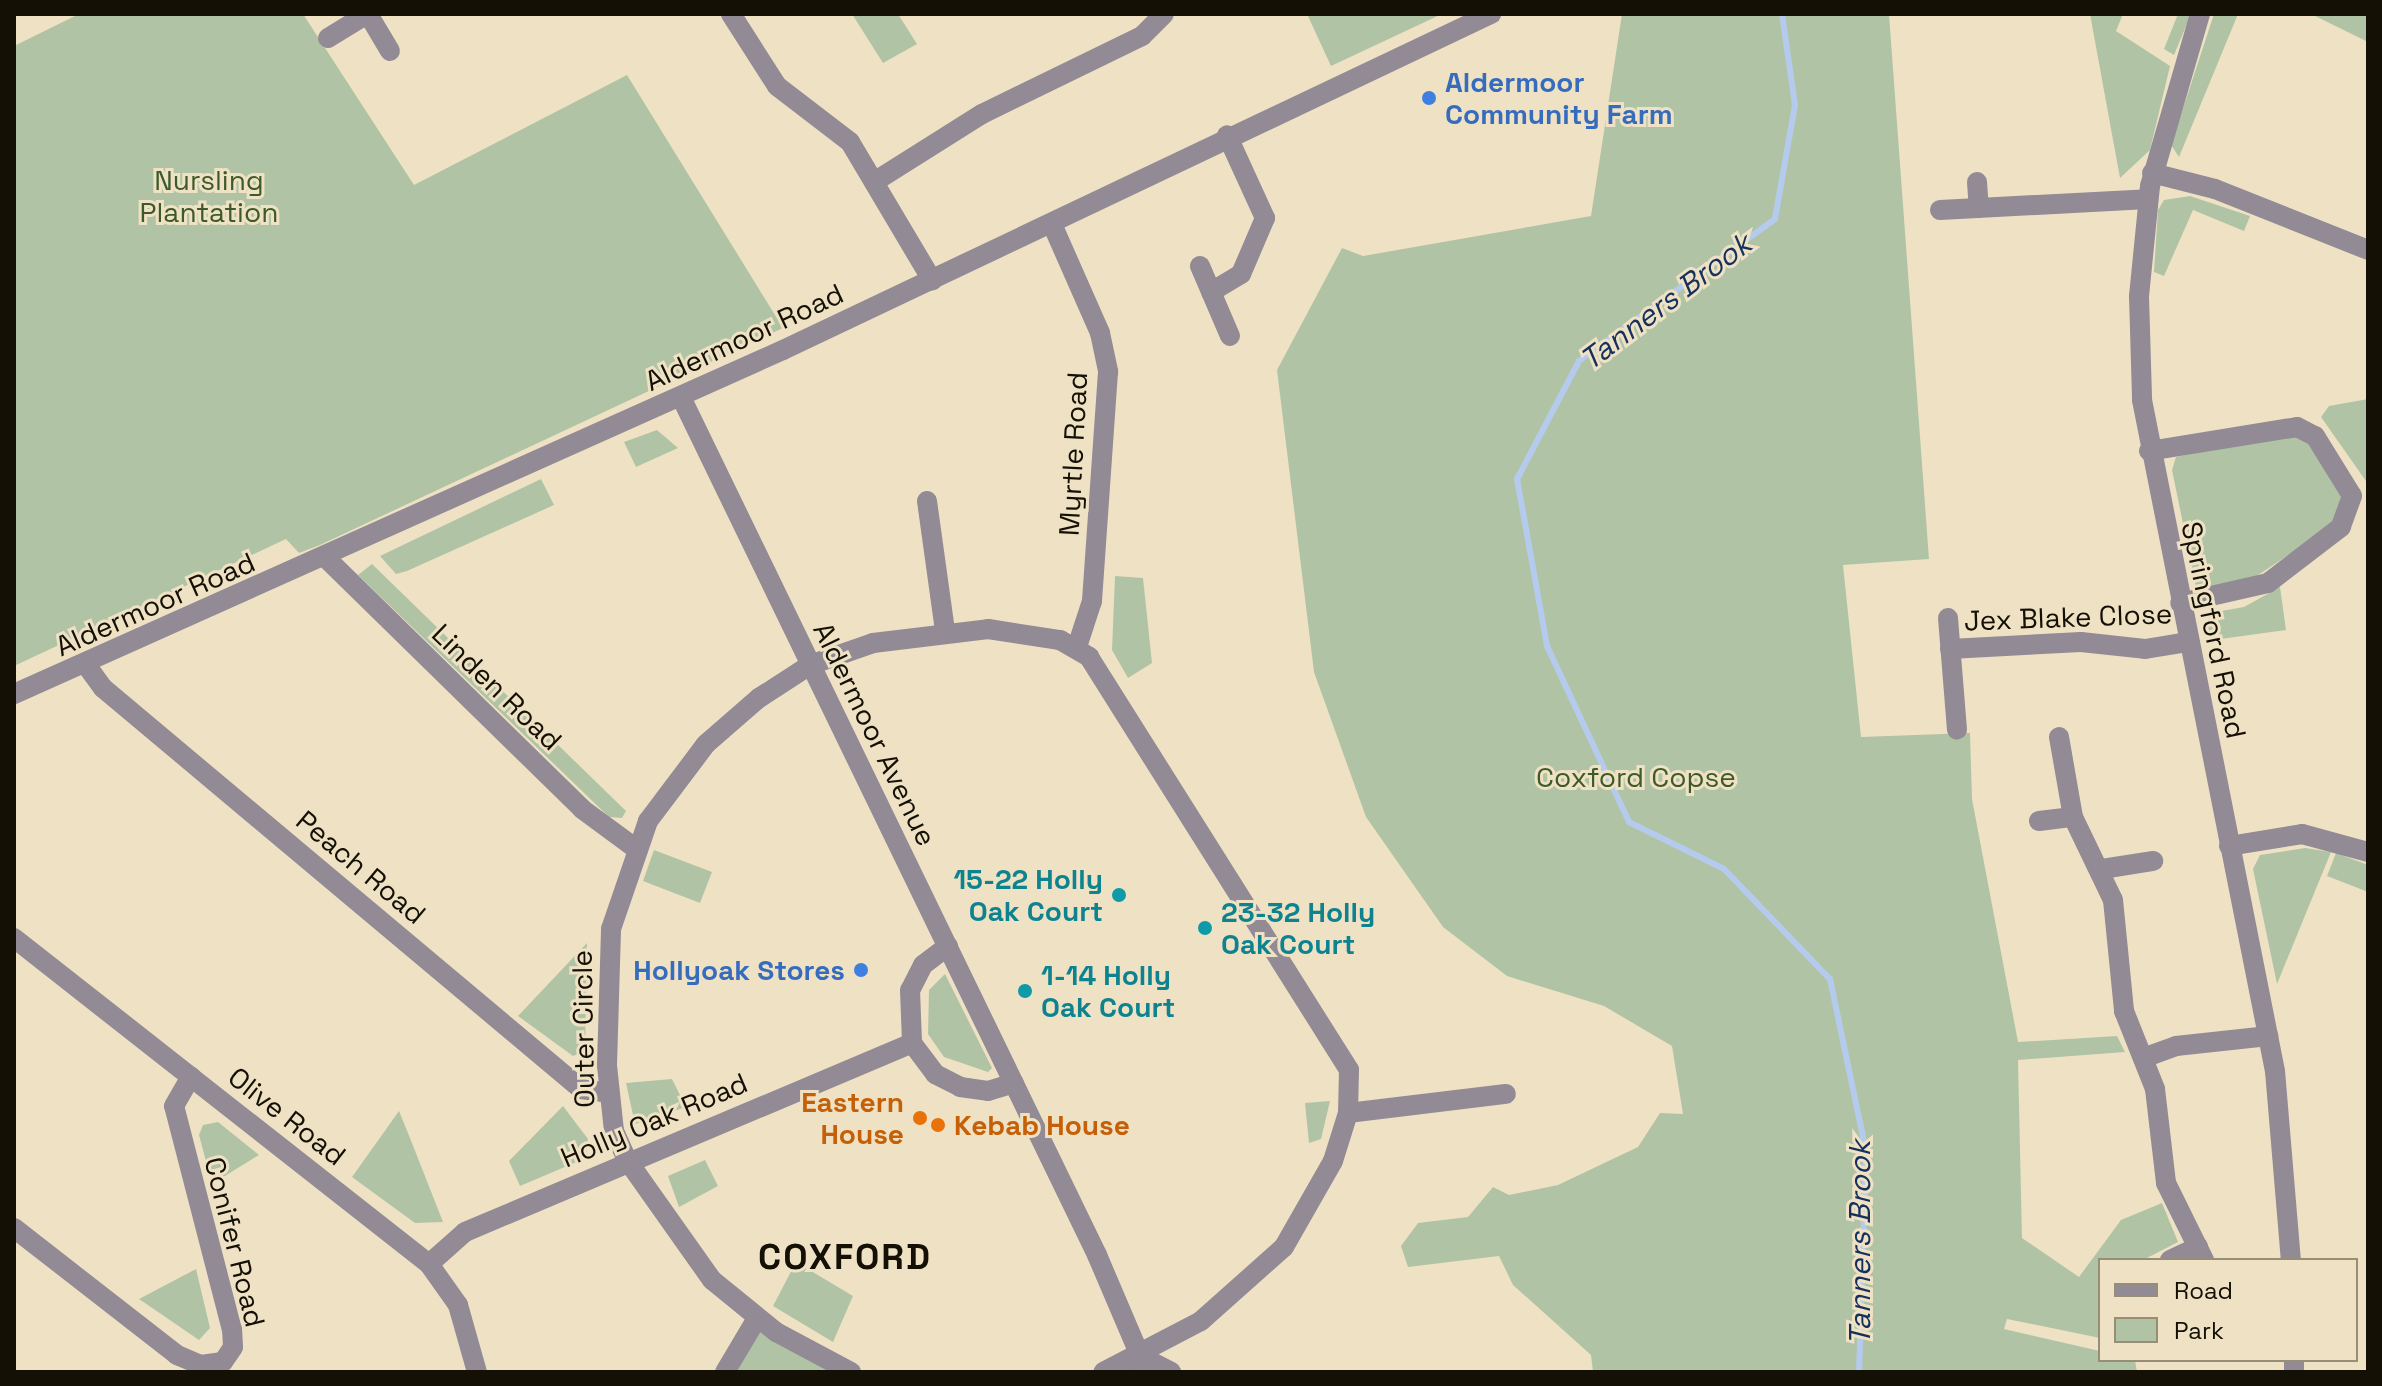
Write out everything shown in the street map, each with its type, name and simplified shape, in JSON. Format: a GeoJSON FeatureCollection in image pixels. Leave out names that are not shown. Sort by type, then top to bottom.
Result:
{"type":"FeatureCollection","features":[{"type":"Feature","properties":{"kind":"street"},"geometry":{"type":"LineString","coordinates":[[328,38],[367,14],[390,51]]}},
{"type":"Feature","properties":{"kind":"street"},"geometry":{"type":"LineString","coordinates":[[731,14],[777,86],[840,130],[932,280]]}},
{"type":"Feature","properties":{"kind":"street"},"geometry":{"type":"LineString","coordinates":[[874,182],[982,114],[1142,36],[1164,14]]}},
{"type":"Feature","properties":{"kind":"street","name":"Aldermoor Road"},"geometry":{"type":"LineString","coordinates":[[14,694],[87,666],[681,397],[1052,224],[1227,135],[1491,14]]}},
{"type":"Feature","properties":{"kind":"street","name":"Springford Road"},"geometry":{"type":"LineString","coordinates":[[2200,14],[2152,173],[2138,327],[2149,451],[2268,1036],[2291,1258]]}},
{"type":"Feature","properties":{"kind":"street"},"geometry":{"type":"LineString","coordinates":[[1211,292],[1241,274],[1265,218],[1227,135]]}},
{"type":"Feature","properties":{"kind":"street"},"geometry":{"type":"LineString","coordinates":[[2152,173],[2215,189],[2368,250]]}},
{"type":"Feature","properties":{"kind":"street"},"geometry":{"type":"LineString","coordinates":[[1977,182],[1979,208]]}},
{"type":"Feature","properties":{"kind":"street"},"geometry":{"type":"LineString","coordinates":[[1940,210],[2148,199]]}},
{"type":"Feature","properties":{"kind":"street","name":"Myrtle Road"},"geometry":{"type":"LineString","coordinates":[[1052,224],[1100,333],[1108,372],[1092,601],[1077,647]]}},
{"type":"Feature","properties":{"kind":"street"},"geometry":{"type":"LineString","coordinates":[[1200,266],[1230,336]]}},
{"type":"Feature","properties":{"kind":"street","name":"Aldermoor Avenue"},"geometry":{"type":"LineString","coordinates":[[681,397],[1014,1083],[1138,1364]]}},
{"type":"Feature","properties":{"kind":"street"},"geometry":{"type":"LineString","coordinates":[[2149,451],[2297,427],[2315,436],[2352,496],[2341,527],[2268,583],[2180,603]]}},
{"type":"Feature","properties":{"kind":"street"},"geometry":{"type":"LineString","coordinates":[[927,501],[945,631]]}},
{"type":"Feature","properties":{"kind":"street","name":"Linden Road"},"geometry":{"type":"LineString","coordinates":[[326,558],[582,809],[635,848]]}},
{"type":"Feature","properties":{"kind":"street","name":"Jex Blake Close"},"geometry":{"type":"LineString","coordinates":[[1948,618],[1957,730]]}},
{"type":"Feature","properties":{"kind":"street","name":"Outer Circle"},"geometry":{"type":"LineString","coordinates":[[837,1369],[757,1318],[696,1263],[627,1160],[609,1093],[607,960],[635,848],[706,744],[810,665],[945,631],[1018,632],[1077,647]]}},
{"type":"Feature","properties":{"kind":"street","name":"Jex Blake Close"},"geometry":{"type":"LineString","coordinates":[[1950,649],[2081,642],[2145,649],[2188,642]]}},
{"type":"Feature","properties":{"kind":"street"},"geometry":{"type":"LineString","coordinates":[[1077,647],[1097,667],[1338,1044],[1349,1070],[1348,1113],[1316,1199],[1284,1247],[1224,1305],[1138,1364],[1103,1372]]}},
{"type":"Feature","properties":{"kind":"street","name":"Peach Road"},"geometry":{"type":"LineString","coordinates":[[87,666],[103,688],[581,1089],[609,1093]]}},
{"type":"Feature","properties":{"kind":"street"},"geometry":{"type":"LineString","coordinates":[[2059,737],[2073,817],[2102,869],[2115,911],[2124,1011],[2158,1105],[2166,1183],[2201,1254],[2180,1258]]}},
{"type":"Feature","properties":{"kind":"street"},"geometry":{"type":"LineString","coordinates":[[2039,821],[2073,817]]}},
{"type":"Feature","properties":{"kind":"street"},"geometry":{"type":"LineString","coordinates":[[2229,846],[2302,834],[2368,852]]}},
{"type":"Feature","properties":{"kind":"street"},"geometry":{"type":"LineString","coordinates":[[2102,869],[2153,861]]}},
{"type":"Feature","properties":{"kind":"street","name":"Olive Road"},"geometry":{"type":"LineString","coordinates":[[14,938],[429,1264],[458,1305],[477,1372]]}},
{"type":"Feature","properties":{"kind":"street"},"geometry":{"type":"LineString","coordinates":[[948,946],[923,965],[910,990],[912,1043],[935,1074],[960,1087],[1014,1083]]}},
{"type":"Feature","properties":{"kind":"street"},"geometry":{"type":"LineString","coordinates":[[2143,1058],[2176,1046],[2268,1036]]}},
{"type":"Feature","properties":{"kind":"street","name":"Holly Oak Road"},"geometry":{"type":"LineString","coordinates":[[429,1264],[465,1232],[627,1160],[912,1043]]}},
{"type":"Feature","properties":{"kind":"street","name":"Conifer Road"},"geometry":{"type":"LineString","coordinates":[[14,1228],[177,1355],[201,1365],[223,1362],[233,1347],[232,1330],[174,1106],[191,1076]]}},
{"type":"Feature","properties":{"kind":"street"},"geometry":{"type":"LineString","coordinates":[[1348,1113],[1506,1094]]}},
{"type":"Feature","properties":{"kind":"street"},"geometry":{"type":"LineString","coordinates":[[725,1372],[757,1318]]}},
{"type":"Feature","properties":{"kind":"street"},"geometry":{"type":"LineString","coordinates":[[1138,1364],[1171,1372]]}},
{"type":"Feature","properties":{"kind":"green space","name":"Nursling Plantation"},"geometry":{"type":"Polygon","coordinates":[[[79,14],[303,14],[414,185],[627,75],[783,328],[320,545],[299,553],[286,539],[14,666],[14,46],[79,14]]]}},
{"type":"Feature","properties":{"kind":"green space"},"geometry":{"type":"Polygon","coordinates":[[[852,14],[898,14],[917,44],[883,63],[852,14]]]}},
{"type":"Feature","properties":{"kind":"green space"},"geometry":{"type":"Polygon","coordinates":[[[1307,14],[1442,14],[1331,66],[1307,14]]]}},
{"type":"Feature","properties":{"kind":"green space","name":"Coxford Copse"},"geometry":{"type":"Polygon","coordinates":[[[1622,14],[1889,14],[1929,559],[1843,565],[1861,737],[1970,733],[1972,799],[2018,1042],[2117,1036],[2125,1052],[2018,1060],[2022,1238],[2079,1277],[2121,1220],[2162,1203],[2178,1242],[2147,1258],[2098,1258],[2098,1338],[2007,1319],[2004,1329],[2098,1351],[2098,1362],[2135,1362],[2137,1372],[1593,1372],[1591,1355],[1513,1285],[1499,1256],[1408,1267],[1401,1246],[1418,1223],[1468,1217],[1493,1187],[1509,1195],[1558,1185],[1638,1147],[1660,1113],[1683,1114],[1672,1046],[1604,1006],[1507,976],[1443,927],[1366,817],[1314,672],[1277,370],[1342,248],[1363,256],[1591,216],[1622,14]]]}},
{"type":"Feature","properties":{"kind":"green space"},"geometry":{"type":"Polygon","coordinates":[[[2090,14],[2123,14],[2116,31],[2170,66],[2150,150],[2120,178],[2090,14]]]}},
{"type":"Feature","properties":{"kind":"green space"},"geometry":{"type":"Polygon","coordinates":[[[2178,14],[2191,14],[2174,55],[2164,49],[2178,14]]]}},
{"type":"Feature","properties":{"kind":"green space"},"geometry":{"type":"Polygon","coordinates":[[[2214,14],[2238,14],[2179,157],[2171,145],[2214,14]]]}},
{"type":"Feature","properties":{"kind":"green space"},"geometry":{"type":"Polygon","coordinates":[[[2311,14],[2368,14],[2368,42],[2311,14]]]}},
{"type":"Feature","properties":{"kind":"green space"},"geometry":{"type":"Polygon","coordinates":[[[2190,196],[2250,216],[2244,231],[2193,210],[2164,276],[2154,272],[2158,210],[2164,200],[2190,196]]]}},
{"type":"Feature","properties":{"kind":"green space"},"geometry":{"type":"Polygon","coordinates":[[[2368,399],[2368,484],[2321,417],[2329,406],[2368,399]]]}},
{"type":"Feature","properties":{"kind":"green space"},"geometry":{"type":"Polygon","coordinates":[[[657,430],[678,448],[636,467],[624,442],[657,430]]]}},
{"type":"Feature","properties":{"kind":"green space"},"geometry":{"type":"Polygon","coordinates":[[[2287,432],[2306,439],[2343,496],[2332,526],[2252,579],[2197,592],[2172,470],[2176,457],[2287,432]]]}},
{"type":"Feature","properties":{"kind":"green space"},"geometry":{"type":"Polygon","coordinates":[[[541,479],[554,505],[407,571],[396,574],[380,556],[541,479]]]}},
{"type":"Feature","properties":{"kind":"green space"},"geometry":{"type":"Polygon","coordinates":[[[372,564],[626,811],[622,818],[609,817],[358,575],[372,564]]]}},
{"type":"Feature","properties":{"kind":"green space"},"geometry":{"type":"Polygon","coordinates":[[[1115,576],[1143,578],[1152,663],[1128,678],[1112,650],[1115,576]]]}},
{"type":"Feature","properties":{"kind":"green space"},"geometry":{"type":"Polygon","coordinates":[[[2280,587],[2286,630],[2206,641],[2210,613],[2244,607],[2280,587]]]}},
{"type":"Feature","properties":{"kind":"green space"},"geometry":{"type":"Polygon","coordinates":[[[2305,848],[2331,852],[2277,984],[2253,869],[2260,855],[2305,848]]]}},
{"type":"Feature","properties":{"kind":"green space"},"geometry":{"type":"Polygon","coordinates":[[[654,850],[712,872],[700,903],[643,881],[654,850]]]}},
{"type":"Feature","properties":{"kind":"green space"},"geometry":{"type":"Polygon","coordinates":[[[2336,853],[2368,865],[2368,892],[2327,876],[2336,853]]]}},
{"type":"Feature","properties":{"kind":"green space"},"geometry":{"type":"Polygon","coordinates":[[[587,943],[585,1051],[573,1056],[518,1016],[587,943]]]}},
{"type":"Feature","properties":{"kind":"green space"},"geometry":{"type":"Polygon","coordinates":[[[945,974],[992,1068],[988,1072],[944,1057],[928,1034],[929,990],[945,974]]]}},
{"type":"Feature","properties":{"kind":"green space"},"geometry":{"type":"Polygon","coordinates":[[[672,1079],[686,1107],[635,1124],[626,1083],[672,1079]]]}},
{"type":"Feature","properties":{"kind":"green space"},"geometry":{"type":"Polygon","coordinates":[[[1330,1101],[1321,1139],[1309,1143],[1305,1103],[1330,1101]]]}},
{"type":"Feature","properties":{"kind":"green space"},"geometry":{"type":"Polygon","coordinates":[[[563,1106],[588,1139],[586,1158],[520,1186],[509,1161],[563,1106]]]}},
{"type":"Feature","properties":{"kind":"green space"},"geometry":{"type":"Polygon","coordinates":[[[399,1111],[443,1222],[415,1223],[352,1177],[399,1111]]]}},
{"type":"Feature","properties":{"kind":"green space"},"geometry":{"type":"Polygon","coordinates":[[[218,1122],[259,1155],[212,1184],[199,1135],[203,1125],[218,1122]]]}},
{"type":"Feature","properties":{"kind":"green space"},"geometry":{"type":"Polygon","coordinates":[[[705,1160],[718,1186],[679,1207],[668,1176],[705,1160]]]}},
{"type":"Feature","properties":{"kind":"green space"},"geometry":{"type":"Polygon","coordinates":[[[796,1262],[853,1296],[833,1342],[773,1306],[796,1262]]]}},
{"type":"Feature","properties":{"kind":"green space"},"geometry":{"type":"Polygon","coordinates":[[[196,1269],[210,1328],[199,1340],[139,1299],[196,1269]]]}},
{"type":"Feature","properties":{"kind":"green space"},"geometry":{"type":"Polygon","coordinates":[[[757,1318],[833,1364],[829,1372],[725,1372],[757,1318]]]}},
{"type":"Feature","properties":{"kind":"waterway","name":"Tanners Brook"},"geometry":{"type":"LineString","coordinates":[[1782,14],[1795,105],[1775,219],[1579,361],[1517,479],[1547,646],[1629,822],[1724,869],[1830,979],[1866,1151],[1859,1372]]}},
{"type":"Feature","properties":{"kind":"place","name":"Aldermoor Community Farm"},"geometry":{"type":"Point","coordinates":[1429,98]}},
{"type":"Feature","properties":{"kind":"place","name":"15-22 Holly Oak Court"},"geometry":{"type":"Point","coordinates":[1119,895]}},
{"type":"Feature","properties":{"kind":"place","name":"23-32 Holly Oak Court"},"geometry":{"type":"Point","coordinates":[1205,928]}},
{"type":"Feature","properties":{"kind":"place","name":"Hollyoak Stores"},"geometry":{"type":"Point","coordinates":[861,970]}},
{"type":"Feature","properties":{"kind":"place","name":"1-14 Holly Oak Court"},"geometry":{"type":"Point","coordinates":[1025,991]}},
{"type":"Feature","properties":{"kind":"place","name":"Eastern House"},"geometry":{"type":"Point","coordinates":[920,1118]}},
{"type":"Feature","properties":{"kind":"place","name":"Kebab House"},"geometry":{"type":"Point","coordinates":[938,1125]}},
{"type":"Feature","properties":{"kind":"district","name":"COXFORD"},"geometry":{"type":"Point","coordinates":[845,1258]}}]}
